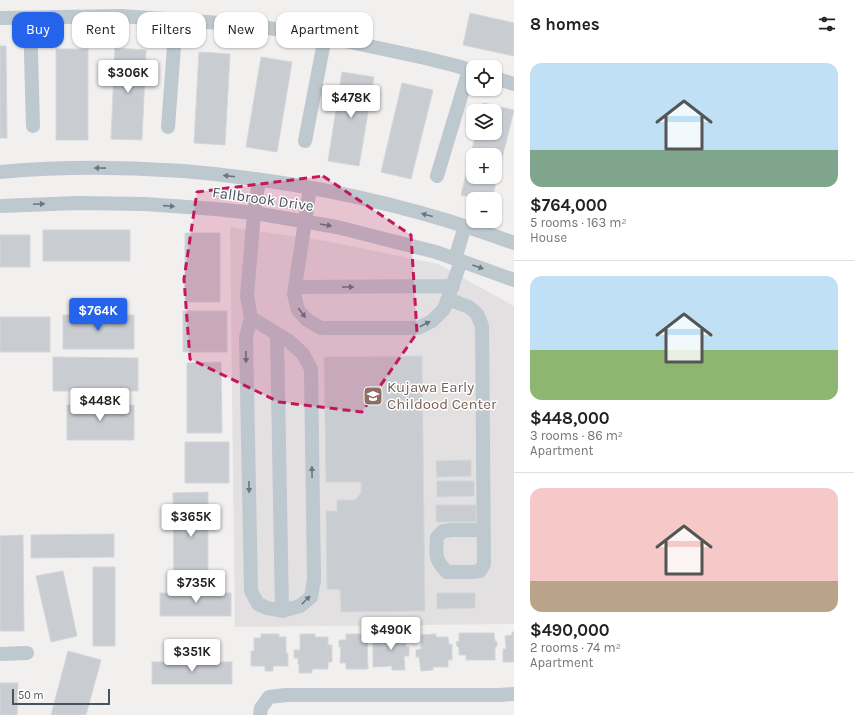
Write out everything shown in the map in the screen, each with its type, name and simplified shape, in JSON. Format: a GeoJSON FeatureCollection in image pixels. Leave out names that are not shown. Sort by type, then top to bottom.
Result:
{"type":"FeatureCollection","features":[{"type":"Feature","properties":{"kind":"street"},"geometry":{"type":"LineString","coordinates":[[64,17],[137,17]]}},
{"type":"Feature","properties":{"kind":"street"},"geometry":{"type":"LineString","coordinates":[[0,18],[12,18]]}},
{"type":"Feature","properties":{"kind":"street"},"geometry":{"type":"LineString","coordinates":[[206,22],[276,29]]}},
{"type":"Feature","properties":{"kind":"street"},"geometry":{"type":"LineString","coordinates":[[373,47],[466,69]]}},
{"type":"Feature","properties":{"kind":"street"},"geometry":{"type":"LineString","coordinates":[[31,48],[33,126]]}},
{"type":"Feature","properties":{"kind":"street"},"geometry":{"type":"LineString","coordinates":[[168,127],[174,48]]}},
{"type":"Feature","properties":{"kind":"street"},"geometry":{"type":"LineString","coordinates":[[305,141],[323,48]]}},
{"type":"Feature","properties":{"kind":"street"},"geometry":{"type":"LineString","coordinates":[[502,80],[514,84]]}},
{"type":"Feature","properties":{"kind":"street"},"geometry":{"type":"LineString","coordinates":[[438,176],[466,86]]}},
{"type":"Feature","properties":{"kind":"street","name":"Fallbrook Drive"},"geometry":{"type":"LineString","coordinates":[[0,172],[83,168],[144,169],[220,175],[259,180],[347,195],[398,207],[465,226],[514,243]]}},
{"type":"Feature","properties":{"kind":"street"},"geometry":{"type":"LineString","coordinates":[[251,318],[289,341],[303,354],[311,369],[314,580],[311,596],[300,606],[282,611],[267,608],[258,604],[251,591],[246,337],[251,318],[247,296],[254,213],[259,180]]}},
{"type":"Feature","properties":{"kind":"street"},"geometry":{"type":"LineString","coordinates":[[310,188],[294,294],[298,310],[307,320],[320,328],[418,328],[432,321],[444,309],[450,292],[465,226]]}},
{"type":"Feature","properties":{"kind":"street","name":"Fallbrook Drive"},"geometry":{"type":"LineString","coordinates":[[0,206],[77,203],[145,204],[254,213],[338,227],[436,252],[514,280]]}},
{"type":"Feature","properties":{"kind":"street"},"geometry":{"type":"LineString","coordinates":[[295,287],[450,292],[477,314],[482,326],[484,530]]}},
{"type":"Feature","properties":{"kind":"street"},"geometry":{"type":"LineString","coordinates":[[277,334],[282,611]]}},
{"type":"Feature","properties":{"kind":"street"},"geometry":{"type":"LineString","coordinates":[[0,654],[27,653]]}},
{"type":"Feature","properties":{"kind":"street"},"geometry":{"type":"LineString","coordinates":[[260,715],[261,708],[269,697],[286,695],[514,694]]}},
{"type":"Feature","properties":{"kind":"highlighted area"},"geometry":{"type":"Polygon","coordinates":[[[323,176],[411,235],[417,333],[362,412],[279,402],[190,359],[184,279],[197,192],[323,176]]]}},
{"type":"Feature","properties":{"kind":"shaded area","name":"Kujawa Early Childood Center"},"geometry":{"type":"Polygon","coordinates":[[[230,227],[326,241],[438,264],[514,306],[514,624],[235,627],[230,227]]]}},
{"type":"Feature","properties":{"kind":"building"},"geometry":{"type":"Polygon","coordinates":[[[470,13],[514,23],[514,56],[463,45],[470,13]]]}},
{"type":"Feature","properties":{"kind":"building"},"geometry":{"type":"Polygon","coordinates":[[[0,46],[6,46],[7,138],[0,138],[0,46]]]}},
{"type":"Feature","properties":{"kind":"building"},"geometry":{"type":"Polygon","coordinates":[[[115,48],[146,50],[142,140],[111,139],[115,48]]]}},
{"type":"Feature","properties":{"kind":"building"},"geometry":{"type":"Polygon","coordinates":[[[56,49],[88,49],[88,140],[56,140],[56,49]]]}},
{"type":"Feature","properties":{"kind":"building"},"geometry":{"type":"Polygon","coordinates":[[[199,52],[230,54],[225,145],[194,143],[199,52]]]}},
{"type":"Feature","properties":{"kind":"building"},"geometry":{"type":"Polygon","coordinates":[[[261,57],[292,62],[277,152],[246,147],[261,57]]]}},
{"type":"Feature","properties":{"kind":"building"},"geometry":{"type":"Polygon","coordinates":[[[342,72],[374,77],[359,166],[328,161],[342,72]]]}},
{"type":"Feature","properties":{"kind":"building"},"geometry":{"type":"Polygon","coordinates":[[[402,83],[433,90],[411,179],[381,172],[402,83]]]}},
{"type":"Feature","properties":{"kind":"building"},"geometry":{"type":"Polygon","coordinates":[[[502,107],[514,110],[502,159],[502,148],[472,148],[474,140],[502,140],[502,107]]]}},
{"type":"Feature","properties":{"kind":"building"},"geometry":{"type":"Polygon","coordinates":[[[466,174],[466,184],[496,184],[494,192],[466,192],[466,196],[461,195],[466,174]]]}},
{"type":"Feature","properties":{"kind":"building"},"geometry":{"type":"Polygon","coordinates":[[[43,230],[130,230],[130,261],[43,261],[43,230]]]}},
{"type":"Feature","properties":{"kind":"building"},"geometry":{"type":"Polygon","coordinates":[[[185,233],[220,233],[220,302],[185,302],[185,233]]]}},
{"type":"Feature","properties":{"kind":"building"},"geometry":{"type":"Polygon","coordinates":[[[0,235],[30,235],[30,267],[0,267],[0,235]]]}},
{"type":"Feature","properties":{"kind":"building"},"geometry":{"type":"Polygon","coordinates":[[[183,311],[227,311],[227,352],[183,352],[183,311]]]}},
{"type":"Feature","properties":{"kind":"building"},"geometry":{"type":"Polygon","coordinates":[[[63,315],[134,315],[134,349],[63,349],[63,315]]]}},
{"type":"Feature","properties":{"kind":"building"},"geometry":{"type":"Polygon","coordinates":[[[0,317],[50,317],[50,352],[0,352],[0,317]]]}},
{"type":"Feature","properties":{"kind":"building"},"geometry":{"type":"Polygon","coordinates":[[[422,356],[425,611],[341,612],[340,590],[327,589],[326,511],[337,511],[337,500],[355,500],[361,493],[361,482],[326,482],[324,357],[422,356]]]}},
{"type":"Feature","properties":{"kind":"building"},"geometry":{"type":"Polygon","coordinates":[[[53,357],[138,358],[138,391],[53,391],[53,357]]]}},
{"type":"Feature","properties":{"kind":"building"},"geometry":{"type":"Polygon","coordinates":[[[221,362],[222,433],[187,433],[187,363],[221,362]]]}},
{"type":"Feature","properties":{"kind":"building"},"geometry":{"type":"Polygon","coordinates":[[[67,405],[134,405],[134,440],[67,440],[67,405]]]}},
{"type":"Feature","properties":{"kind":"building"},"geometry":{"type":"Polygon","coordinates":[[[185,442],[229,442],[229,483],[185,483],[185,442]]]}},
{"type":"Feature","properties":{"kind":"building"},"geometry":{"type":"Polygon","coordinates":[[[471,460],[471,476],[437,477],[436,461],[471,460]]]}},
{"type":"Feature","properties":{"kind":"building"},"geometry":{"type":"Polygon","coordinates":[[[437,481],[474,481],[474,496],[437,497],[437,481]]]}},
{"type":"Feature","properties":{"kind":"building"},"geometry":{"type":"Polygon","coordinates":[[[208,492],[208,584],[174,585],[173,493],[208,492]]]}},
{"type":"Feature","properties":{"kind":"building"},"geometry":{"type":"Polygon","coordinates":[[[436,505],[476,505],[476,522],[436,522],[436,505]]]}},
{"type":"Feature","properties":{"kind":"building"},"geometry":{"type":"Polygon","coordinates":[[[114,534],[114,557],[31,558],[31,535],[114,534]]]}},
{"type":"Feature","properties":{"kind":"building"},"geometry":{"type":"Polygon","coordinates":[[[23,535],[24,631],[0,631],[0,536],[23,535]]]}},
{"type":"Feature","properties":{"kind":"building"},"geometry":{"type":"Polygon","coordinates":[[[93,567],[115,567],[115,646],[93,646],[93,567]]]}},
{"type":"Feature","properties":{"kind":"building"},"geometry":{"type":"Polygon","coordinates":[[[63,571],[77,636],[51,642],[36,576],[63,571]]]}},
{"type":"Feature","properties":{"kind":"building"},"geometry":{"type":"Polygon","coordinates":[[[160,593],[231,593],[231,616],[160,616],[160,593]]]}},
{"type":"Feature","properties":{"kind":"building"},"geometry":{"type":"Polygon","coordinates":[[[437,593],[475,593],[475,608],[437,609],[437,593]]]}},
{"type":"Feature","properties":{"kind":"building"},"geometry":{"type":"Polygon","coordinates":[[[387,632],[405,632],[406,647],[409,647],[409,656],[404,656],[405,670],[392,670],[392,666],[373,667],[373,642],[377,642],[376,635],[387,635],[387,632]]]}},
{"type":"Feature","properties":{"kind":"building"},"geometry":{"type":"Polygon","coordinates":[[[512,632],[514,632],[514,662],[503,662],[503,649],[506,649],[505,636],[512,635],[512,632]]]}},
{"type":"Feature","properties":{"kind":"building"},"geometry":{"type":"Polygon","coordinates":[[[459,633],[494,633],[495,641],[497,642],[497,646],[495,648],[495,660],[466,660],[466,655],[459,655],[459,648],[456,642],[459,641],[459,633]]]}},
{"type":"Feature","properties":{"kind":"building"},"geometry":{"type":"Polygon","coordinates":[[[261,634],[279,634],[279,637],[286,637],[288,666],[273,666],[273,671],[265,671],[265,666],[251,666],[251,651],[254,651],[254,638],[261,638],[261,634]]]}},
{"type":"Feature","properties":{"kind":"building"},"geometry":{"type":"Polygon","coordinates":[[[300,634],[315,634],[315,637],[328,637],[328,645],[332,645],[332,662],[328,662],[328,669],[312,669],[312,673],[299,673],[298,658],[294,658],[294,650],[300,650],[300,634]]]}},
{"type":"Feature","properties":{"kind":"building"},"geometry":{"type":"Polygon","coordinates":[[[346,634],[367,634],[368,669],[346,669],[346,663],[340,663],[341,647],[339,647],[339,640],[346,640],[346,634]]]}},
{"type":"Feature","properties":{"kind":"building"},"geometry":{"type":"Polygon","coordinates":[[[436,634],[436,637],[448,637],[449,645],[452,644],[452,660],[448,660],[448,667],[433,667],[433,670],[421,671],[419,657],[416,657],[416,650],[421,649],[421,635],[436,634]]]}},
{"type":"Feature","properties":{"kind":"building"},"geometry":{"type":"Polygon","coordinates":[[[68,651],[101,660],[86,715],[51,715],[68,651]]]}},
{"type":"Feature","properties":{"kind":"building"},"geometry":{"type":"Polygon","coordinates":[[[152,662],[232,662],[232,684],[152,684],[152,662]]]}},
{"type":"Feature","properties":{"kind":"building"},"geometry":{"type":"Polygon","coordinates":[[[0,683],[18,683],[17,715],[0,715],[0,683]]]}},
{"type":"Feature","properties":{"kind":"place","name":"Kujawa Early Childood Center"},"geometry":{"type":"Point","coordinates":[373,396]}}]}
